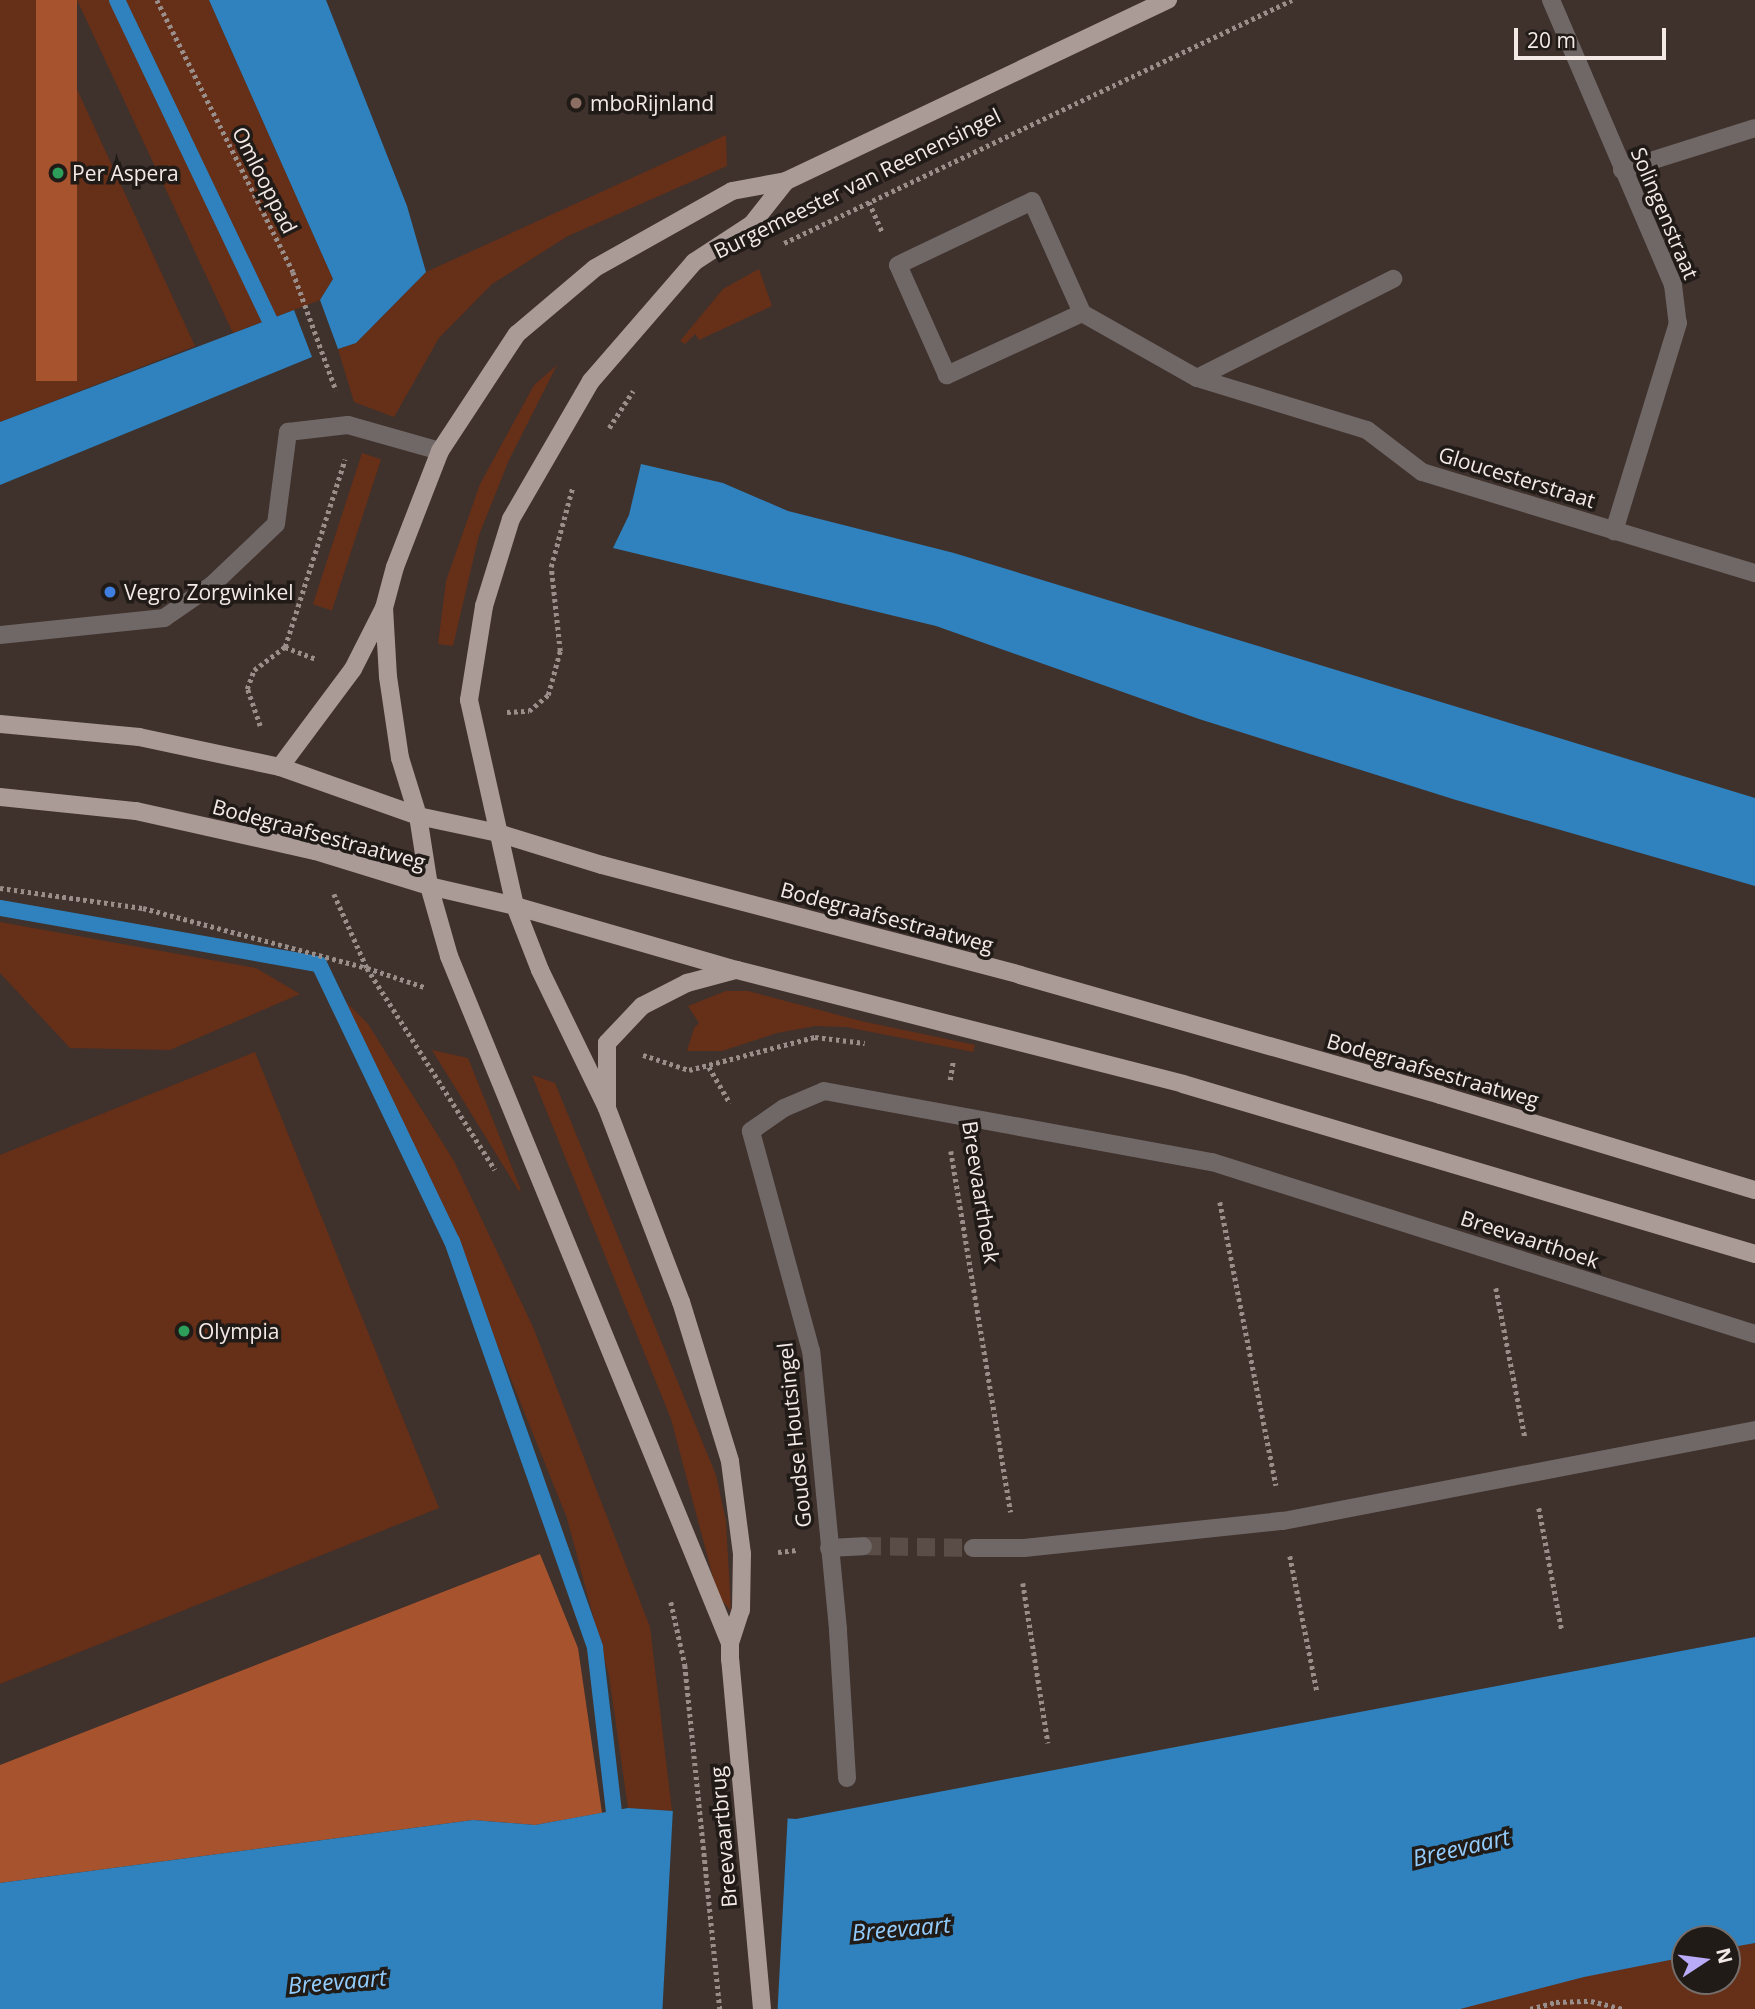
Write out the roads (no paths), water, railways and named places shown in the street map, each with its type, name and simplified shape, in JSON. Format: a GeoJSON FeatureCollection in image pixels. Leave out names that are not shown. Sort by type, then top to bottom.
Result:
{"type":"FeatureCollection","features":[{"type":"Feature","properties":{"kind":"main road","name":"Burgemeester van Reenensingel"},"geometry":{"type":"LineString","coordinates":[[429,886],[418,816],[400,758],[388,677],[384,608],[395,567],[440,451],[517,334],[594,268],[732,191],[786,181],[1168,0]]}},
{"type":"Feature","properties":{"kind":"main road","name":"Burgemeester van Reenensingel"},"geometry":{"type":"LineString","coordinates":[[515,905],[469,700],[484,606],[510,520],[591,381],[694,262],[752,223],[786,181]]}},
{"type":"Feature","properties":{"kind":"main road"},"geometry":{"type":"LineString","coordinates":[[280,767],[353,668],[384,608]]}},
{"type":"Feature","properties":{"kind":"main road","name":"Bodegraafsestraatweg"},"geometry":{"type":"LineString","coordinates":[[0,724],[139,737],[280,767],[418,816],[498,832],[601,865],[1046,983],[1440,1095],[1755,1190]]}},
{"type":"Feature","properties":{"kind":"main road","name":"Bodegraafsestraatweg"},"geometry":{"type":"LineString","coordinates":[[0,797],[136,811],[315,851],[429,886],[515,905],[737,970],[1183,1084],[1755,1254]]}},
{"type":"Feature","properties":{"kind":"main road"},"geometry":{"type":"LineString","coordinates":[[429,886],[449,956],[466,1002],[730,1652]]}},
{"type":"Feature","properties":{"kind":"main road"},"geometry":{"type":"LineString","coordinates":[[515,905],[557,1007],[607,1108],[704,1370],[730,1461],[742,1554],[741,1610],[730,1652]]}},
{"type":"Feature","properties":{"kind":"main road"},"geometry":{"type":"LineString","coordinates":[[607,1108],[607,1043],[642,1006],[687,983],[737,970]]}},
{"type":"Feature","properties":{"kind":"main road","name":"Breevaartbrug"},"geometry":{"type":"LineString","coordinates":[[730,1652],[762,2009]]}},
{"type":"Feature","properties":{"kind":"street","name":"Solingenstraat"},"geometry":{"type":"LineString","coordinates":[[1551,0],[1673,285],[1678,323],[1614,531]]}},
{"type":"Feature","properties":{"kind":"street"},"geometry":{"type":"LineString","coordinates":[[1622,170],[1755,128]]}},
{"type":"Feature","properties":{"kind":"street"},"geometry":{"type":"LineString","coordinates":[[1032,201],[1082,313],[947,375],[898,265],[1032,201]]}},
{"type":"Feature","properties":{"kind":"street"},"geometry":{"type":"LineString","coordinates":[[1197,378],[1393,279]]}},
{"type":"Feature","properties":{"kind":"street","name":"Gloucesterstraat"},"geometry":{"type":"LineString","coordinates":[[1082,313],[1197,378],[1367,429],[1422,472],[1755,573]]}},
{"type":"Feature","properties":{"kind":"street"},"geometry":{"type":"LineString","coordinates":[[0,635],[164,618],[212,585],[276,524],[288,432],[348,425],[440,451]]}},
{"type":"Feature","properties":{"kind":"street","name":"Goudse Houtsingel"},"geometry":{"type":"LineString","coordinates":[[847,1778],[811,1351],[751,1131],[784,1108],[824,1091],[944,1112]]}},
{"type":"Feature","properties":{"kind":"street","name":"Breevaarthoek"},"geometry":{"type":"LineString","coordinates":[[944,1112],[1212,1161],[1755,1334]]}},
{"type":"Feature","properties":{"kind":"street"},"geometry":{"type":"LineString","coordinates":[[973,1548],[1017,1548],[1283,1521],[1755,1430]]}},
{"type":"Feature","properties":{"kind":"street"},"geometry":{"type":"LineString","coordinates":[[829,1548],[863,1546]]}},
{"type":"Feature","properties":{"kind":"water"},"geometry":{"type":"Polygon","coordinates":[[[209,0],[326,0],[407,206],[426,272],[356,343],[338,349],[320,300],[333,279],[209,0]]]}},
{"type":"Feature","properties":{"kind":"water"},"geometry":{"type":"Polygon","coordinates":[[[294,310],[312,357],[0,485],[0,422],[294,310]]]}},
{"type":"Feature","properties":{"kind":"water"},"geometry":{"type":"Polygon","coordinates":[[[641,464],[723,483],[788,511],[954,553],[1755,798],[1755,886],[1456,800],[1199,719],[936,626],[613,548],[629,515],[641,464]]]}},
{"type":"Feature","properties":{"kind":"water","name":"Breevaart"},"geometry":{"type":"Polygon","coordinates":[[[1755,1637],[1755,1943],[1741,1946],[1741,1925],[1671,1925],[1671,1960],[1584,1977],[1460,2009],[0,2009],[0,1883],[473,1820],[535,1825],[628,1808],[796,1819],[1755,1637]]]}},
{"type":"Feature","properties":{"kind":"waterway"},"geometry":{"type":"LineString","coordinates":[[117,0],[270,321]]}},
{"type":"Feature","properties":{"kind":"waterway"},"geometry":{"type":"LineString","coordinates":[[0,908],[319,964],[452,1241],[595,1648],[614,1811]]}},
{"type":"Feature","properties":{"kind":"tunnel"},"geometry":{"type":"LineString","coordinates":[[863,1546],[973,1548]]}},
{"type":"Feature","properties":{"kind":"place","name":"mboRijnland"},"geometry":{"type":"Point","coordinates":[576,103]}},
{"type":"Feature","properties":{"kind":"place","name":"Per Aspera"},"geometry":{"type":"Point","coordinates":[58,173]}},
{"type":"Feature","properties":{"kind":"place","name":"Vegro Zorgwinkel"},"geometry":{"type":"Point","coordinates":[110,592]}},
{"type":"Feature","properties":{"kind":"place","name":"Olympia"},"geometry":{"type":"Point","coordinates":[184,1331]}}]}
